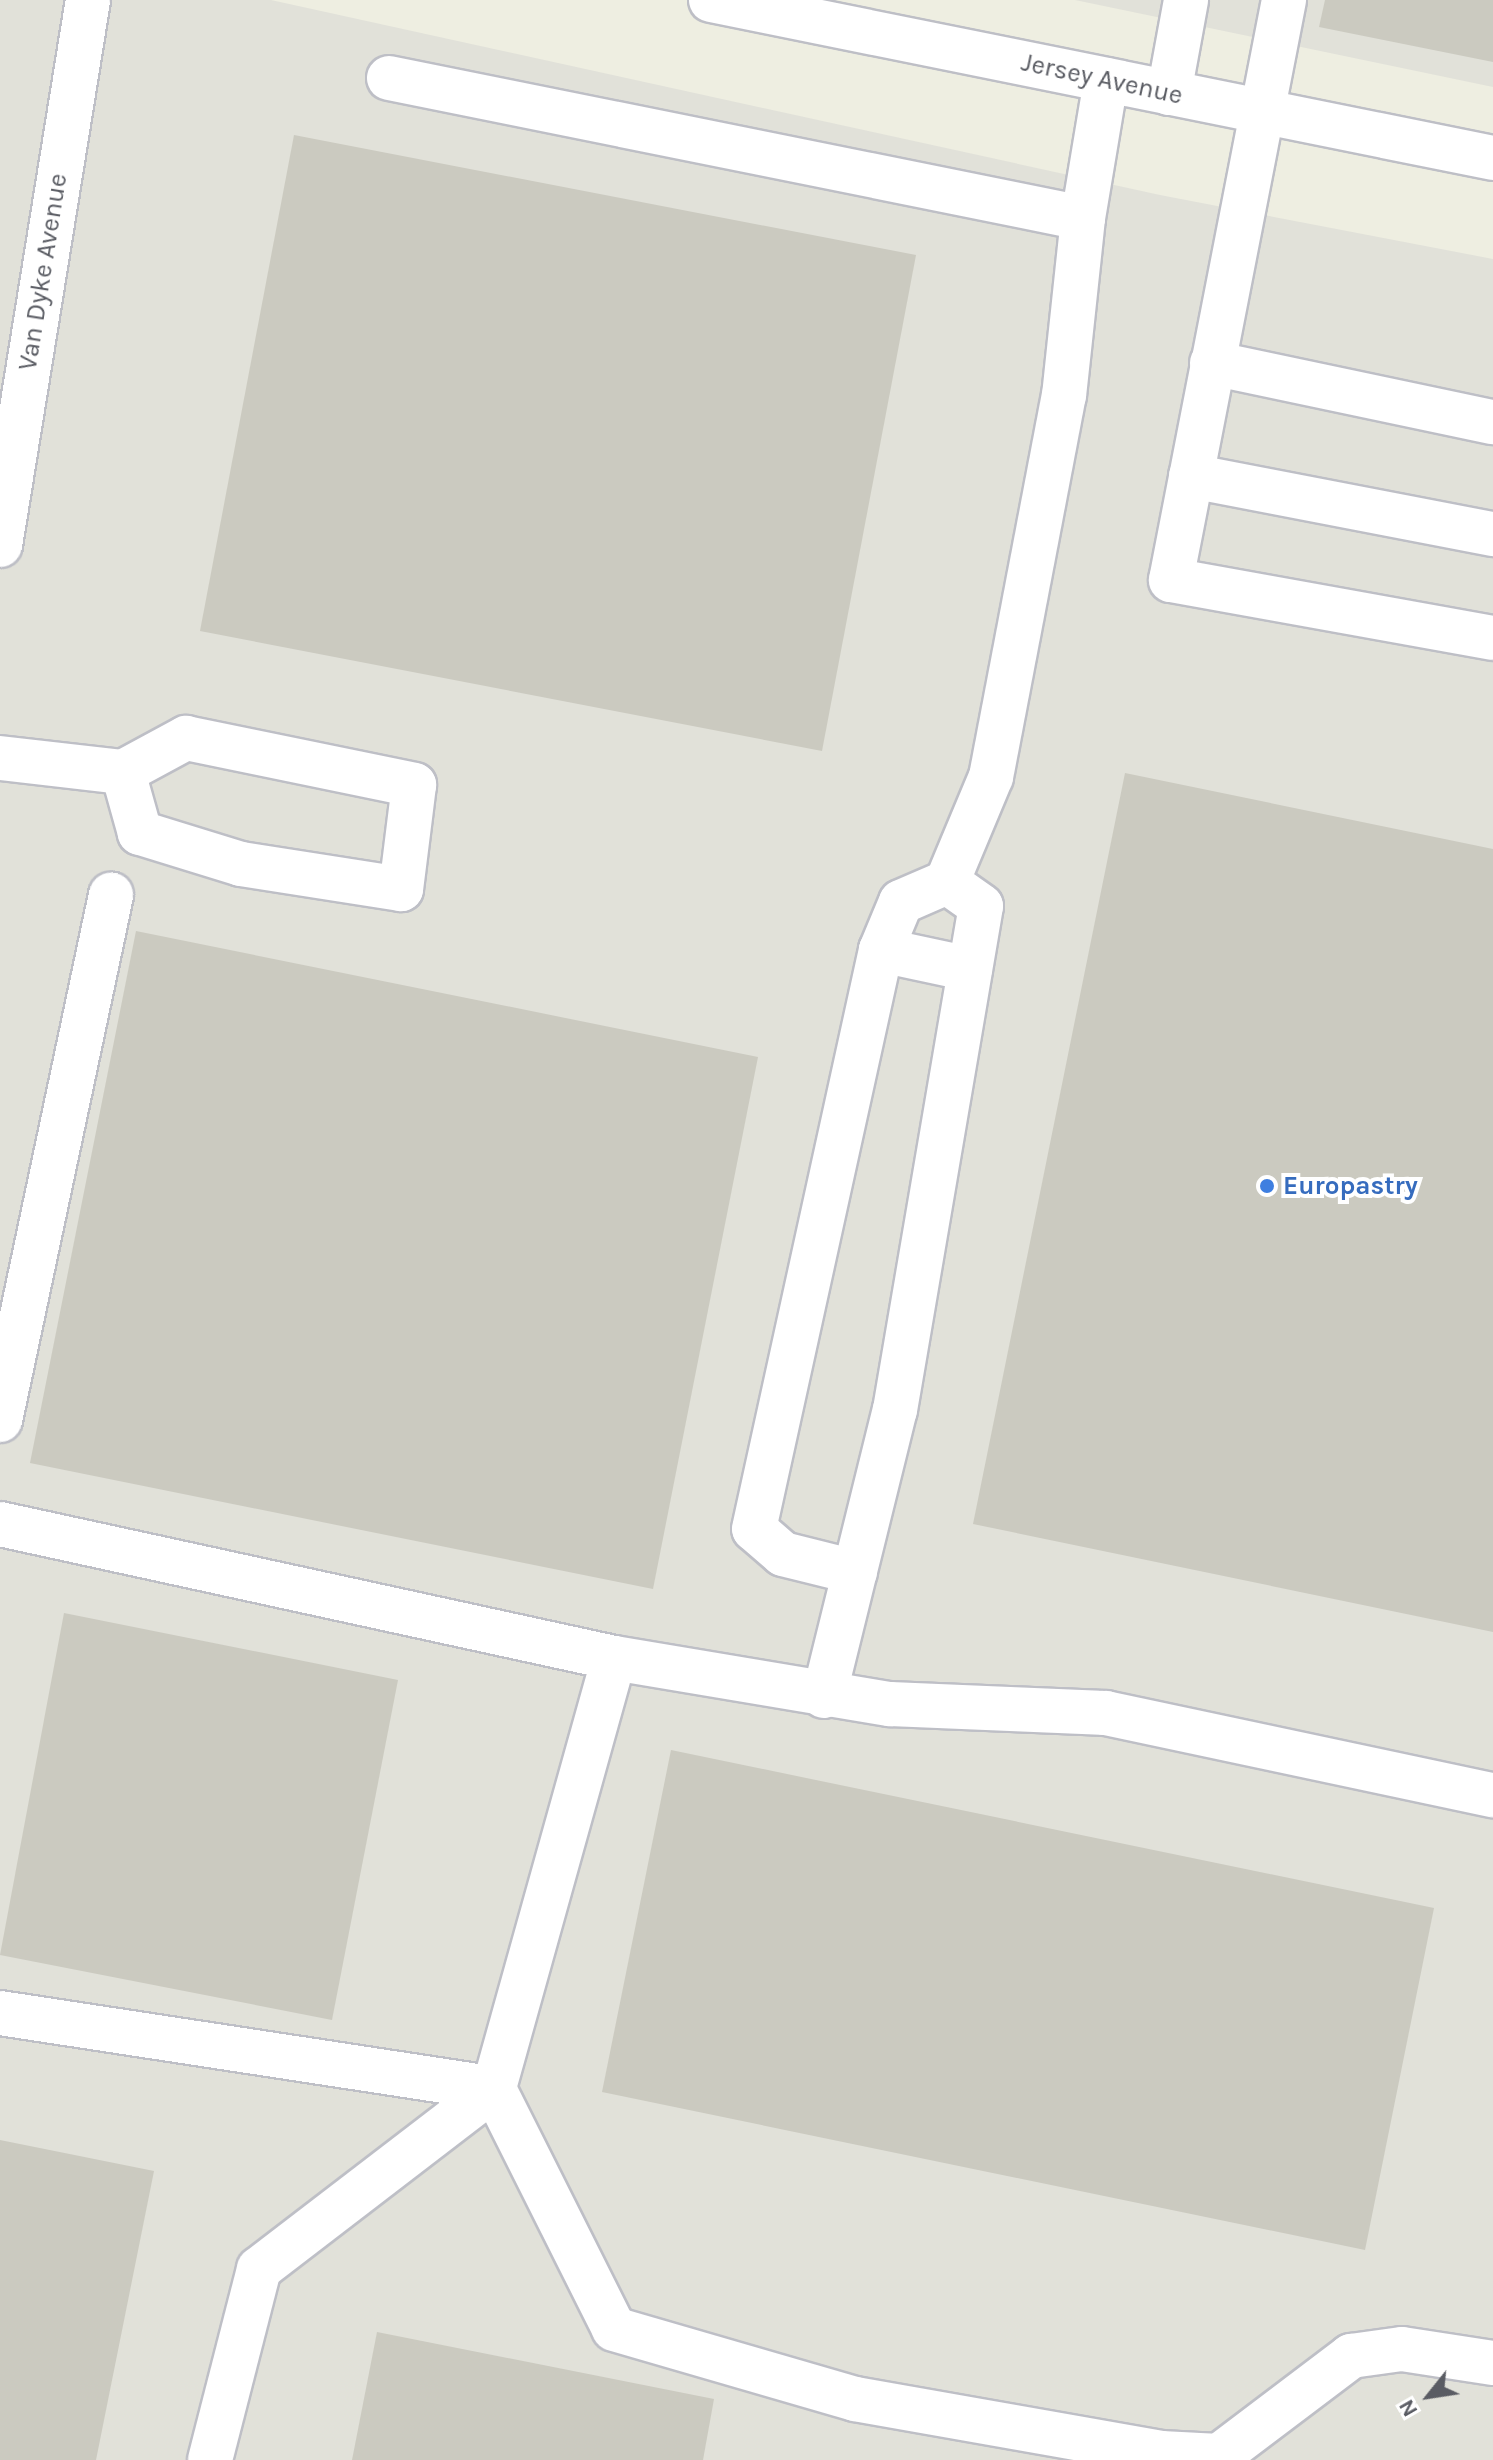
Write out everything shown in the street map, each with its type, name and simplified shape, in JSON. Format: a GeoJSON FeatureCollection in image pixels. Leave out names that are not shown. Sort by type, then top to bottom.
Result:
{"type":"FeatureCollection","features":[{"type":"Feature","properties":{"kind":"street","name":"Van Dyke Avenue"},"geometry":{"type":"LineString","coordinates":[[0,545],[88,0]]}},
{"type":"Feature","properties":{"kind":"street","name":"Jersey Avenue"},"geometry":{"type":"LineString","coordinates":[[711,0],[1493,158]]}},
{"type":"Feature","properties":{"kind":"street"},"geometry":{"type":"LineString","coordinates":[[1169,93],[1186,0]]}},
{"type":"Feature","properties":{"kind":"street"},"geometry":{"type":"LineString","coordinates":[[1284,0],[1171,580],[1493,638]]}},
{"type":"Feature","properties":{"kind":"street"},"geometry":{"type":"LineString","coordinates":[[389,78],[1083,218]]}},
{"type":"Feature","properties":{"kind":"street"},"geometry":{"type":"LineString","coordinates":[[855,1572],[783,1554],[754,1529],[887,935],[901,902],[947,882],[991,777],[1064,396],[1083,218],[1106,80]]}},
{"type":"Feature","properties":{"kind":"street"},"geometry":{"type":"LineString","coordinates":[[1212,363],[1493,422]]}},
{"type":"Feature","properties":{"kind":"street"},"geometry":{"type":"LineString","coordinates":[[1191,476],[1493,534]]}},
{"type":"Feature","properties":{"kind":"street"},"geometry":{"type":"LineString","coordinates":[[0,758],[123,772],[186,738],[414,785],[401,889],[241,864],[140,833],[123,772]]}},
{"type":"Feature","properties":{"kind":"street"},"geometry":{"type":"LineString","coordinates":[[824,1696],[895,1410],[981,906],[947,882]]}},
{"type":"Feature","properties":{"kind":"street"},"geometry":{"type":"LineString","coordinates":[[0,1420],[111,895]]}},
{"type":"Feature","properties":{"kind":"street"},"geometry":{"type":"LineString","coordinates":[[887,935],[973,955]]}},
{"type":"Feature","properties":{"kind":"street"},"geometry":{"type":"LineString","coordinates":[[0,1524],[614,1658],[824,1696],[890,1704],[1106,1713],[1493,1795]]}},
{"type":"Feature","properties":{"kind":"street"},"geometry":{"type":"LineString","coordinates":[[210,2460],[259,2269],[494,2089],[614,1658]]}},
{"type":"Feature","properties":{"kind":"street"},"geometry":{"type":"LineString","coordinates":[[0,2013],[494,2089]]}},
{"type":"Feature","properties":{"kind":"street"},"geometry":{"type":"LineString","coordinates":[[494,2089],[614,2329],[855,2399],[1161,2453],[1219,2456],[1351,2356],[1402,2349],[1493,2363]]}},
{"type":"Feature","properties":{"kind":"shaded area"},"geometry":{"type":"Polygon","coordinates":[[[0,0],[271,0],[1160,195],[1493,259],[1493,2460],[0,2460],[0,0]]]}},
{"type":"Feature","properties":{"kind":"shaded area"},"geometry":{"type":"Polygon","coordinates":[[[1075,0],[1493,0],[1493,87],[1075,0]]]}},
{"type":"Feature","properties":{"kind":"building"},"geometry":{"type":"Polygon","coordinates":[[[1325,0],[1493,0],[1493,62],[1319,27],[1325,0]]]}},
{"type":"Feature","properties":{"kind":"building"},"geometry":{"type":"Polygon","coordinates":[[[294,135],[916,255],[822,751],[200,631],[294,135]]]}},
{"type":"Feature","properties":{"kind":"building","name":"Europastry"},"geometry":{"type":"Polygon","coordinates":[[[1125,773],[1493,849],[1493,1632],[973,1524],[1125,773]]]}},
{"type":"Feature","properties":{"kind":"building"},"geometry":{"type":"Polygon","coordinates":[[[136,931],[758,1057],[653,1589],[30,1463],[136,931]]]}},
{"type":"Feature","properties":{"kind":"building"},"geometry":{"type":"Polygon","coordinates":[[[64,1613],[398,1680],[332,2020],[0,1955],[64,1613]]]}},
{"type":"Feature","properties":{"kind":"building"},"geometry":{"type":"Polygon","coordinates":[[[671,1750],[1434,1908],[1365,2250],[602,2092],[671,1750]]]}},
{"type":"Feature","properties":{"kind":"building"},"geometry":{"type":"Polygon","coordinates":[[[0,2140],[154,2171],[96,2460],[0,2460],[0,2140]]]}},
{"type":"Feature","properties":{"kind":"building"},"geometry":{"type":"Polygon","coordinates":[[[377,2332],[714,2399],[703,2460],[352,2460],[377,2332]]]}},
{"type":"Feature","properties":{"kind":"place","name":"Europastry"},"geometry":{"type":"Point","coordinates":[1267,1186]}}]}
